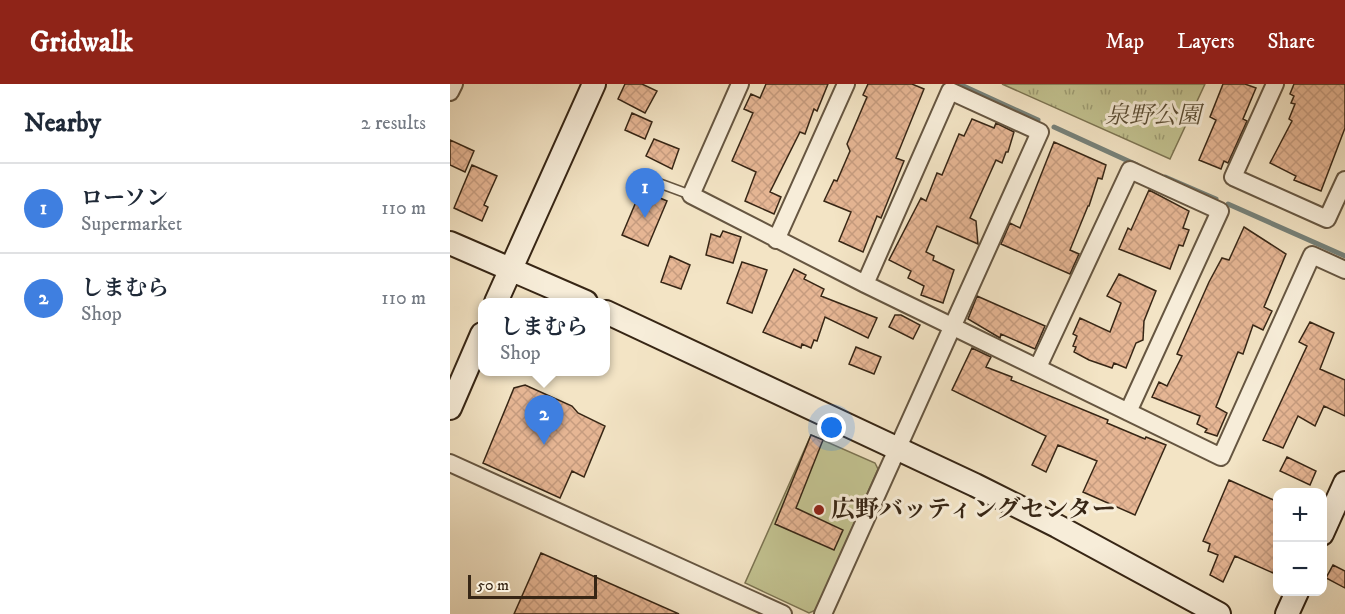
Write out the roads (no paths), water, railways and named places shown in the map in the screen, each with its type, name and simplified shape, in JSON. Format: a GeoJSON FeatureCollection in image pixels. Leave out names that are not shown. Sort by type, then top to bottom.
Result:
{"type":"FeatureCollection","features":[{"type":"Feature","properties":{"kind":"street"},"geometry":{"type":"LineString","coordinates":[[450,92],[454,84]]}},
{"type":"Feature","properties":{"kind":"street"},"geometry":{"type":"LineString","coordinates":[[498,298],[594,84]]}},
{"type":"Feature","properties":{"kind":"street"},"geometry":{"type":"LineString","coordinates":[[740,84],[690,195],[865,284],[1221,457],[1312,255],[1345,270]]}},
{"type":"Feature","properties":{"kind":"street"},"geometry":{"type":"LineString","coordinates":[[776,240],[846,84]]}},
{"type":"Feature","properties":{"kind":"street"},"geometry":{"type":"LineString","coordinates":[[1275,84],[1233,177],[1327,219],[1345,180]]}},
{"type":"Feature","properties":{"kind":"street"},"geometry":{"type":"LineString","coordinates":[[823,614],[1040,132],[950,91],[865,284]]}},
{"type":"Feature","properties":{"kind":"street"},"geometry":{"type":"LineString","coordinates":[[1038,367],[1130,170],[1220,211],[1128,412]]}},
{"type":"Feature","properties":{"kind":"street"},"geometry":{"type":"LineString","coordinates":[[450,243],[575,298]]}},
{"type":"Feature","properties":{"kind":"street"},"geometry":{"type":"LineString","coordinates":[[610,314],[899,447],[1057,526],[1220,614]]}},
{"type":"Feature","properties":{"kind":"street"},"geometry":{"type":"LineString","coordinates":[[450,408],[478,345]]}},
{"type":"Feature","properties":{"kind":"street"},"geometry":{"type":"LineString","coordinates":[[450,463],[783,614]]}},
{"type":"Feature","properties":{"kind":"street"},"geometry":{"type":"LineString","coordinates":[[1327,525],[1345,483]]}},
{"type":"Feature","properties":{"kind":"street"},"geometry":{"type":"LineString","coordinates":[[1287,614],[1295,596]]}},
{"type":"Feature","properties":{"kind":"lane"},"geometry":{"type":"LineString","coordinates":[[645,178],[690,195]]}},
{"type":"Feature","properties":{"kind":"waterway"},"geometry":{"type":"LineString","coordinates":[[959,84],[1038,120]]}},
{"type":"Feature","properties":{"kind":"waterway"},"geometry":{"type":"LineString","coordinates":[[1054,127],[1137,165]]}},
{"type":"Feature","properties":{"kind":"waterway"},"geometry":{"type":"LineString","coordinates":[[1165,177],[1216,199]]}},
{"type":"Feature","properties":{"kind":"waterway"},"geometry":{"type":"LineString","coordinates":[[1228,204],[1345,256]]}},
{"type":"Feature","properties":{"kind":"place","name":"ローソン"},"geometry":{"type":"Point","coordinates":[645,218]}},
{"type":"Feature","properties":{"kind":"place","name":"しまむら"},"geometry":{"type":"Point","coordinates":[544,445]}},
{"type":"Feature","properties":{"kind":"place","name":"広野バッティングセンター"},"geometry":{"type":"Point","coordinates":[819,510]}},
{"type":"Feature","properties":{"kind":"park label","name":"泉野公園"},"geometry":{"type":"Point","coordinates":[1153,116]}}]}
